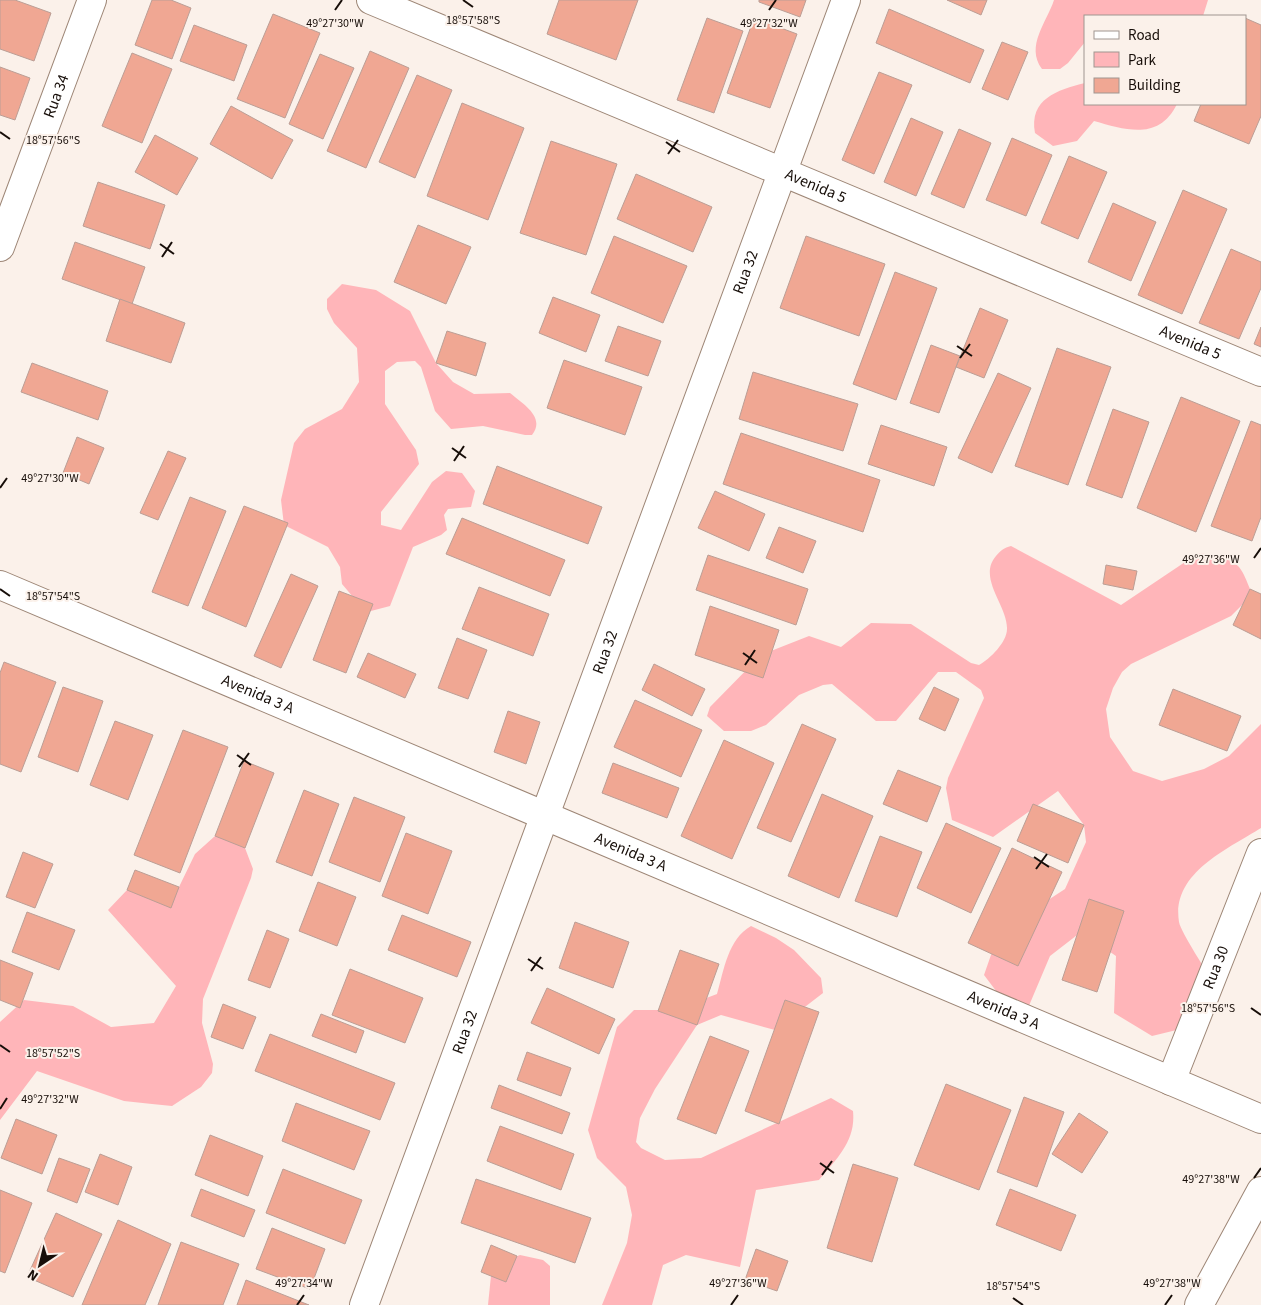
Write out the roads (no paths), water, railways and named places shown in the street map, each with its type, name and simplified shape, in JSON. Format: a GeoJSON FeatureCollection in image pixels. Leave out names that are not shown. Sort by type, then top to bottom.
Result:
{"type":"FeatureCollection","features":[{"type":"Feature","properties":{"kind":"street","name":"Rua 34"},"geometry":{"type":"LineString","coordinates":[[0,247],[92,0]]}},
{"type":"Feature","properties":{"kind":"street","name":"Avenida 5"},"geometry":{"type":"LineString","coordinates":[[371,0],[1261,372]]}},
{"type":"Feature","properties":{"kind":"street","name":"Rua 32"},"geometry":{"type":"LineString","coordinates":[[364,1305],[846,0]]}},
{"type":"Feature","properties":{"kind":"street","name":"Avenida 3 A"},"geometry":{"type":"LineString","coordinates":[[0,585],[1261,1119]]}},
{"type":"Feature","properties":{"kind":"street","name":"Rua 30"},"geometry":{"type":"LineString","coordinates":[[1171,1081],[1261,853]]}},
{"type":"Feature","properties":{"kind":"street"},"geometry":{"type":"LineString","coordinates":[[1199,1305],[1261,1192]]}}]}
